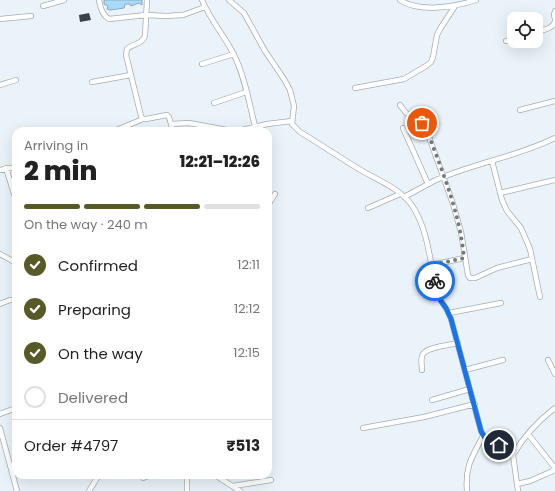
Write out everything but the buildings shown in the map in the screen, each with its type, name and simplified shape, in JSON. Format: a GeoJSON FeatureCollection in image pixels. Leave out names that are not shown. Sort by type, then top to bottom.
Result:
{"type":"FeatureCollection","features":[{"type":"Feature","properties":{"kind":"street"},"geometry":{"type":"LineString","coordinates":[[43,6],[64,0]]}},
{"type":"Feature","properties":{"kind":"street"},"geometry":{"type":"LineString","coordinates":[[99,0],[103,14],[109,19],[182,15],[205,7]]}},
{"type":"Feature","properties":{"kind":"street"},"geometry":{"type":"LineString","coordinates":[[143,119],[139,110],[126,51],[143,40],[146,30],[147,0]]}},
{"type":"Feature","properties":{"kind":"street"},"geometry":{"type":"LineString","coordinates":[[202,0],[234,54],[239,66],[255,126]]}},
{"type":"Feature","properties":{"kind":"street"},"geometry":{"type":"LineString","coordinates":[[229,0],[244,13],[265,51],[287,85],[294,106],[292,121],[293,127],[400,194],[413,207],[419,219],[432,265],[438,297],[449,313],[483,436],[486,440],[509,449],[513,455],[518,491]]}},
{"type":"Feature","properties":{"kind":"street"},"geometry":{"type":"LineString","coordinates":[[400,0],[406,4],[416,6],[455,6],[476,0]]}},
{"type":"Feature","properties":{"kind":"street"},"geometry":{"type":"LineString","coordinates":[[355,88],[404,79],[431,62],[437,35],[455,6]]}},
{"type":"Feature","properties":{"kind":"street"},"geometry":{"type":"LineString","coordinates":[[543,30],[553,26],[555,21],[555,11]]}},
{"type":"Feature","properties":{"kind":"street"},"geometry":{"type":"LineString","coordinates":[[0,19],[31,16]]}},
{"type":"Feature","properties":{"kind":"street"},"geometry":{"type":"LineString","coordinates":[[202,64],[234,54]]}},
{"type":"Feature","properties":{"kind":"street"},"geometry":{"type":"LineString","coordinates":[[92,82],[131,76]]}},
{"type":"Feature","properties":{"kind":"street"},"geometry":{"type":"LineString","coordinates":[[0,85],[16,80]]}},
{"type":"Feature","properties":{"kind":"street"},"geometry":{"type":"LineString","coordinates":[[214,103],[246,92]]}},
{"type":"Feature","properties":{"kind":"street"},"geometry":{"type":"LineString","coordinates":[[520,110],[555,101]]}},
{"type":"Feature","properties":{"kind":"street"},"geometry":{"type":"LineString","coordinates":[[400,105],[406,114],[419,120],[425,127],[444,177],[461,232],[464,258],[467,273],[470,278],[478,277],[502,267],[532,259]]}},
{"type":"Feature","properties":{"kind":"street"},"geometry":{"type":"LineString","coordinates":[[126,127],[143,119],[166,115],[169,117],[172,127]]}},
{"type":"Feature","properties":{"kind":"street"},"geometry":{"type":"LineString","coordinates":[[252,127],[292,121]]}},
{"type":"Feature","properties":{"kind":"street"},"geometry":{"type":"LineString","coordinates":[[172,124],[189,123],[211,127]]}},
{"type":"Feature","properties":{"kind":"street"},"geometry":{"type":"LineString","coordinates":[[403,128],[428,184]]}},
{"type":"Feature","properties":{"kind":"street"},"geometry":{"type":"LineString","coordinates":[[404,197],[444,177],[537,146],[555,138]]}},
{"type":"Feature","properties":{"kind":"street"},"geometry":{"type":"LineString","coordinates":[[492,161],[500,193],[507,211],[521,228],[526,240],[532,259],[540,297]]}},
{"type":"Feature","properties":{"kind":"street"},"geometry":{"type":"LineString","coordinates":[[0,170],[12,167]]}},
{"type":"Feature","properties":{"kind":"street"},"geometry":{"type":"LineString","coordinates":[[6,168],[12,187]]}},
{"type":"Feature","properties":{"kind":"street"},"geometry":{"type":"LineString","coordinates":[[500,193],[555,180]]}},
{"type":"Feature","properties":{"kind":"street"},"geometry":{"type":"LineString","coordinates":[[272,198],[275,194]]}},
{"type":"Feature","properties":{"kind":"street"},"geometry":{"type":"LineString","coordinates":[[368,208],[400,194]]}},
{"type":"Feature","properties":{"kind":"street"},"geometry":{"type":"LineString","coordinates":[[0,254],[12,261]]}},
{"type":"Feature","properties":{"kind":"street"},"geometry":{"type":"LineString","coordinates":[[432,265],[464,258]]}},
{"type":"Feature","properties":{"kind":"street"},"geometry":{"type":"LineString","coordinates":[[0,304],[12,300]]}},
{"type":"Feature","properties":{"kind":"street"},"geometry":{"type":"LineString","coordinates":[[449,313],[501,303]]}},
{"type":"Feature","properties":{"kind":"street"},"geometry":{"type":"LineString","coordinates":[[422,370],[422,356],[424,352],[458,343]]}},
{"type":"Feature","properties":{"kind":"street"},"geometry":{"type":"LineString","coordinates":[[465,370],[503,360]]}},
{"type":"Feature","properties":{"kind":"street"},"geometry":{"type":"LineString","coordinates":[[548,360],[555,374]]}},
{"type":"Feature","properties":{"kind":"street"},"geometry":{"type":"LineString","coordinates":[[432,400],[470,389]]}},
{"type":"Feature","properties":{"kind":"street"},"geometry":{"type":"LineString","coordinates":[[363,428],[424,417],[475,404]]}},
{"type":"Feature","properties":{"kind":"street"},"geometry":{"type":"LineString","coordinates":[[513,455],[542,418],[555,408]]}},
{"type":"Feature","properties":{"kind":"street"},"geometry":{"type":"LineString","coordinates":[[0,414],[12,410]]}},
{"type":"Feature","properties":{"kind":"street"},"geometry":{"type":"LineString","coordinates":[[0,428],[12,472]]}},
{"type":"Feature","properties":{"kind":"street"},"geometry":{"type":"LineString","coordinates":[[517,484],[530,481],[555,469],[528,434]]}},
{"type":"Feature","properties":{"kind":"street"},"geometry":{"type":"LineString","coordinates":[[467,491],[466,481],[468,465],[483,436]]}},
{"type":"Feature","properties":{"kind":"street"},"geometry":{"type":"LineString","coordinates":[[14,479],[17,491]]}},
{"type":"Feature","properties":{"kind":"street"},"geometry":{"type":"LineString","coordinates":[[89,491],[96,479]]}},
{"type":"Feature","properties":{"kind":"street"},"geometry":{"type":"LineString","coordinates":[[186,491],[187,479]]}},
{"type":"Feature","properties":{"kind":"street"},"geometry":{"type":"LineString","coordinates":[[222,479],[240,491]]}},
{"type":"Feature","properties":{"kind":"street"},"geometry":{"type":"LineString","coordinates":[[233,486],[271,480]]}},
{"type":"Feature","properties":{"kind":"water"},"geometry":{"type":"Polygon","coordinates":[[[104,0],[142,0],[142,5],[139,3],[131,6],[130,4],[125,4],[124,8],[110,10],[107,9],[108,6],[104,4],[104,0]]]}},
{"type":"Feature","properties":{"kind":"way so far"},"geometry":{"type":"LineString","coordinates":[[422,123],[425,127],[444,177],[463,243],[464,258],[432,265],[435,281]]}},
{"type":"Feature","properties":{"kind":"route"},"geometry":{"type":"LineString","coordinates":[[435,281],[438,297],[449,313],[451,319],[481,431],[486,440],[499,445]]}}]}
